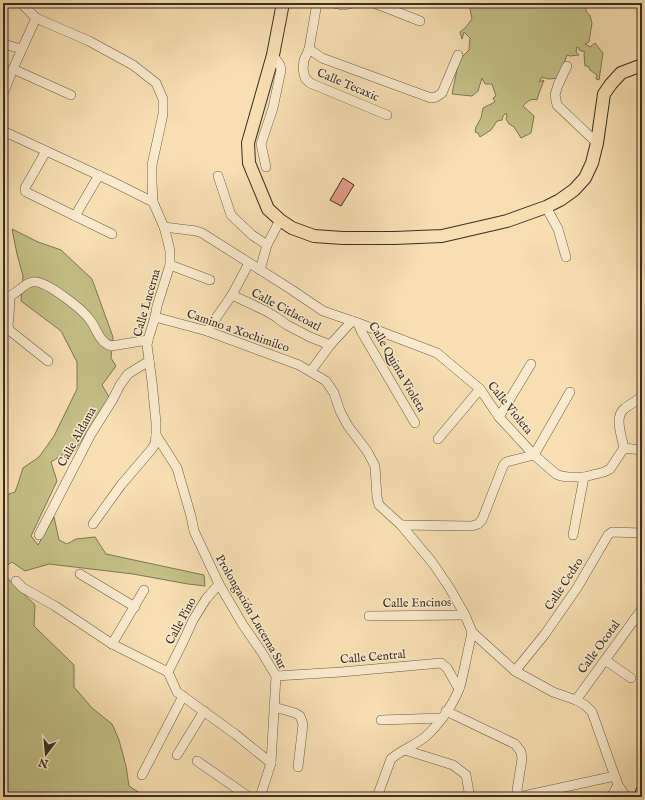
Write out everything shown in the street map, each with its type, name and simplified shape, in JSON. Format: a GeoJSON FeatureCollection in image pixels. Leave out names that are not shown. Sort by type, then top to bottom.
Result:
{"type":"FeatureCollection","features":[{"type":"Feature","properties":{"kind":"main road"},"geometry":{"type":"LineString","coordinates":[[283,3],[272,55],[248,143],[249,162],[268,209],[292,228],[314,236],[343,238],[421,238],[442,236],[507,221],[546,207],[560,200],[585,178],[592,164],[597,143],[604,94],[621,73],[642,65]]}},
{"type":"Feature","properties":{"kind":"main road"},"geometry":{"type":"LineString","coordinates":[[640,797],[642,792]]}},
{"type":"Feature","properties":{"kind":"street"},"geometry":{"type":"LineString","coordinates":[[3,131],[99,175],[153,202],[152,165],[163,114],[163,99],[156,83],[133,65],[89,41],[36,18],[20,3]]}},
{"type":"Feature","properties":{"kind":"street","name":"Calle Tecaxic"},"geometry":{"type":"LineString","coordinates":[[317,3],[309,49],[304,60],[303,69],[305,78],[310,83],[387,115]]}},
{"type":"Feature","properties":{"kind":"street"},"geometry":{"type":"LineString","coordinates":[[334,3],[343,5],[352,3]]}},
{"type":"Feature","properties":{"kind":"street"},"geometry":{"type":"LineString","coordinates":[[374,3],[420,21]]}},
{"type":"Feature","properties":{"kind":"street"},"geometry":{"type":"LineString","coordinates":[[3,94],[36,18]]}},
{"type":"Feature","properties":{"kind":"street"},"geometry":{"type":"LineString","coordinates":[[3,44],[22,49]]}},
{"type":"Feature","properties":{"kind":"street"},"geometry":{"type":"LineString","coordinates":[[309,49],[322,58],[431,98],[436,98],[442,93],[458,55]]}},
{"type":"Feature","properties":{"kind":"street"},"geometry":{"type":"LineString","coordinates":[[266,167],[261,144],[273,108],[281,70],[280,65],[272,55]]}},
{"type":"Feature","properties":{"kind":"street"},"geometry":{"type":"LineString","coordinates":[[567,66],[555,95],[557,105],[597,143]]}},
{"type":"Feature","properties":{"kind":"street"},"geometry":{"type":"LineString","coordinates":[[13,69],[71,96]]}},
{"type":"Feature","properties":{"kind":"street"},"geometry":{"type":"LineString","coordinates":[[46,151],[25,188],[25,191],[112,234]]}},
{"type":"Feature","properties":{"kind":"street"},"geometry":{"type":"LineString","coordinates":[[75,216],[99,175]]}},
{"type":"Feature","properties":{"kind":"street"},"geometry":{"type":"LineString","coordinates":[[218,176],[231,215],[252,235],[267,245]]}},
{"type":"Feature","properties":{"kind":"street","name":"Calle Lucerna"},"geometry":{"type":"LineString","coordinates":[[153,202],[164,227],[170,251],[170,265],[147,345],[150,361],[156,435]]}},
{"type":"Feature","properties":{"kind":"street"},"geometry":{"type":"LineString","coordinates":[[546,207],[558,229],[566,257]]}},
{"type":"Feature","properties":{"kind":"street"},"geometry":{"type":"LineString","coordinates":[[260,270],[267,245],[280,220]]}},
{"type":"Feature","properties":{"kind":"street","name":"Calle Violeta"},"geometry":{"type":"LineString","coordinates":[[164,227],[202,233],[323,311],[437,353],[480,389],[499,417],[534,455],[556,474],[568,477],[584,477],[604,472],[610,469],[624,448]]}},
{"type":"Feature","properties":{"kind":"street"},"geometry":{"type":"LineString","coordinates":[[207,331],[232,295],[248,264]]}},
{"type":"Feature","properties":{"kind":"street"},"geometry":{"type":"LineString","coordinates":[[170,265],[210,280]]}},
{"type":"Feature","properties":{"kind":"street"},"geometry":{"type":"LineString","coordinates":[[48,361],[9,330],[8,325],[9,317],[7,297],[25,285],[34,282],[41,283],[60,294],[79,309],[90,320],[105,344],[111,346],[148,340]]}},
{"type":"Feature","properties":{"kind":"street","name":"Calle Citlacoatl"},"geometry":{"type":"LineString","coordinates":[[232,295],[266,311],[310,337],[330,345]]}},
{"type":"Feature","properties":{"kind":"street","name":"Camino a Xochimilco"},"geometry":{"type":"LineString","coordinates":[[155,317],[207,331],[300,364],[326,381],[334,393],[340,411],[348,426],[367,451],[375,466],[379,505],[401,525],[436,568],[465,615],[472,632]]}},
{"type":"Feature","properties":{"kind":"street"},"geometry":{"type":"LineString","coordinates":[[311,371],[330,345],[355,322]]}},
{"type":"Feature","properties":{"kind":"street","name":"Calle Quinta Violeta"},"geometry":{"type":"LineString","coordinates":[[355,322],[415,423]]}},
{"type":"Feature","properties":{"kind":"street","name":"Calle Aldama"},"geometry":{"type":"LineString","coordinates":[[40,535],[91,434],[120,385],[128,374],[150,361]]}},
{"type":"Feature","properties":{"kind":"street"},"geometry":{"type":"LineString","coordinates":[[499,417],[531,364]]}},
{"type":"Feature","properties":{"kind":"street"},"geometry":{"type":"LineString","coordinates":[[438,439],[480,389]]}},
{"type":"Feature","properties":{"kind":"street"},"geometry":{"type":"LineString","coordinates":[[401,525],[472,526],[478,524],[482,520],[503,466],[506,462],[534,455],[570,392]]}},
{"type":"Feature","properties":{"kind":"street"},"geometry":{"type":"LineString","coordinates":[[642,396],[623,409],[619,414],[618,420],[624,448],[642,450]]}},
{"type":"Feature","properties":{"kind":"street"},"geometry":{"type":"LineString","coordinates":[[93,524],[121,486],[151,450],[155,444],[156,435]]}},
{"type":"Feature","properties":{"kind":"street","name":"Prolongación Lucerna Sur"},"geometry":{"type":"LineString","coordinates":[[156,435],[177,468],[191,516],[194,532],[219,584],[276,676],[271,764],[260,797]]}},
{"type":"Feature","properties":{"kind":"street"},"geometry":{"type":"LineString","coordinates":[[572,535],[584,477]]}},
{"type":"Feature","properties":{"kind":"street","name":"Calle Cedro"},"geometry":{"type":"LineString","coordinates":[[514,671],[545,634],[577,588],[608,535],[612,532],[642,533]]}},
{"type":"Feature","properties":{"kind":"street"},"geometry":{"type":"LineString","coordinates":[[80,574],[135,607]]}},
{"type":"Feature","properties":{"kind":"street"},"geometry":{"type":"LineString","coordinates":[[16,581],[23,588],[55,606],[112,644],[168,672],[177,692],[235,734],[271,764]]}},
{"type":"Feature","properties":{"kind":"street","name":"Calle Pino"},"geometry":{"type":"LineString","coordinates":[[168,672],[193,620],[206,599],[219,584]]}},
{"type":"Feature","properties":{"kind":"street"},"geometry":{"type":"LineString","coordinates":[[112,644],[144,590]]}},
{"type":"Feature","properties":{"kind":"street","name":"Calle Ocotal"},"geometry":{"type":"LineString","coordinates":[[576,700],[642,609]]}},
{"type":"Feature","properties":{"kind":"street","name":"Calle Encinos"},"geometry":{"type":"LineString","coordinates":[[369,616],[465,615]]}},
{"type":"Feature","properties":{"kind":"street"},"geometry":{"type":"LineString","coordinates":[[472,632],[514,671],[552,692],[576,700],[592,712],[618,785],[626,797]]}},
{"type":"Feature","properties":{"kind":"street"},"geometry":{"type":"LineString","coordinates":[[377,797],[391,759],[396,754],[416,744],[426,736],[454,700],[462,680],[472,632]]}},
{"type":"Feature","properties":{"kind":"street"},"geometry":{"type":"LineString","coordinates":[[605,660],[630,678]]}},
{"type":"Feature","properties":{"kind":"street","name":"Calle Central"},"geometry":{"type":"LineString","coordinates":[[276,676],[441,664],[447,668],[459,689]]}},
{"type":"Feature","properties":{"kind":"street"},"geometry":{"type":"LineString","coordinates":[[142,775],[183,696]]}},
{"type":"Feature","properties":{"kind":"street"},"geometry":{"type":"LineString","coordinates":[[274,707],[300,716],[303,724],[298,767]]}},
{"type":"Feature","properties":{"kind":"street"},"geometry":{"type":"LineString","coordinates":[[177,755],[204,711]]}},
{"type":"Feature","properties":{"kind":"street"},"geometry":{"type":"LineString","coordinates":[[381,720],[444,714],[515,744],[521,752],[522,759],[517,790],[519,797],[615,776]]}},
{"type":"Feature","properties":{"kind":"street"},"geometry":{"type":"LineString","coordinates":[[405,750],[452,765],[466,775],[469,792]]}},
{"type":"Feature","properties":{"kind":"street"},"geometry":{"type":"LineString","coordinates":[[197,761],[249,797]]}},
{"type":"Feature","properties":{"kind":"street"},"geometry":{"type":"LineString","coordinates":[[612,797],[618,785]]}},
{"type":"Feature","properties":{"kind":"shaded area"},"geometry":{"type":"Polygon","coordinates":[[[471,3],[585,3],[586,11],[590,16],[592,23],[589,42],[585,44],[590,47],[595,43],[603,53],[599,80],[596,79],[597,75],[590,70],[588,66],[585,66],[585,52],[579,50],[577,47],[576,52],[579,55],[567,55],[557,78],[549,79],[542,77],[539,82],[544,80],[537,100],[530,100],[523,106],[534,116],[531,133],[521,138],[514,127],[509,124],[506,119],[506,113],[502,120],[497,121],[491,130],[480,137],[478,133],[475,132],[481,118],[483,108],[495,102],[493,98],[496,96],[492,84],[485,84],[482,78],[478,91],[472,96],[452,94],[459,60],[469,50],[470,38],[464,32],[462,39],[460,32],[472,19],[470,9],[471,3]]]}},
{"type":"Feature","properties":{"kind":"shaded area"},"geometry":{"type":"Polygon","coordinates":[[[12,229],[38,242],[61,250],[92,279],[113,337],[111,358],[116,366],[102,385],[109,397],[74,452],[64,454],[51,462],[57,481],[31,536],[38,545],[54,517],[59,540],[67,544],[76,539],[95,537],[106,554],[204,575],[205,586],[133,574],[49,564],[25,571],[12,562],[3,568],[3,496],[15,492],[23,468],[39,457],[54,436],[77,389],[77,362],[61,331],[21,301],[23,276],[12,229]]]}},
{"type":"Feature","properties":{"kind":"shaded area"},"geometry":{"type":"Polygon","coordinates":[[[3,574],[35,605],[34,626],[74,665],[74,687],[92,708],[112,724],[119,740],[126,766],[129,786],[146,797],[3,797],[3,574]]]}},
{"type":"Feature","properties":{"kind":"building"},"geometry":{"type":"Polygon","coordinates":[[[343,178],[354,185],[341,206],[330,200],[343,178]]]}}]}
